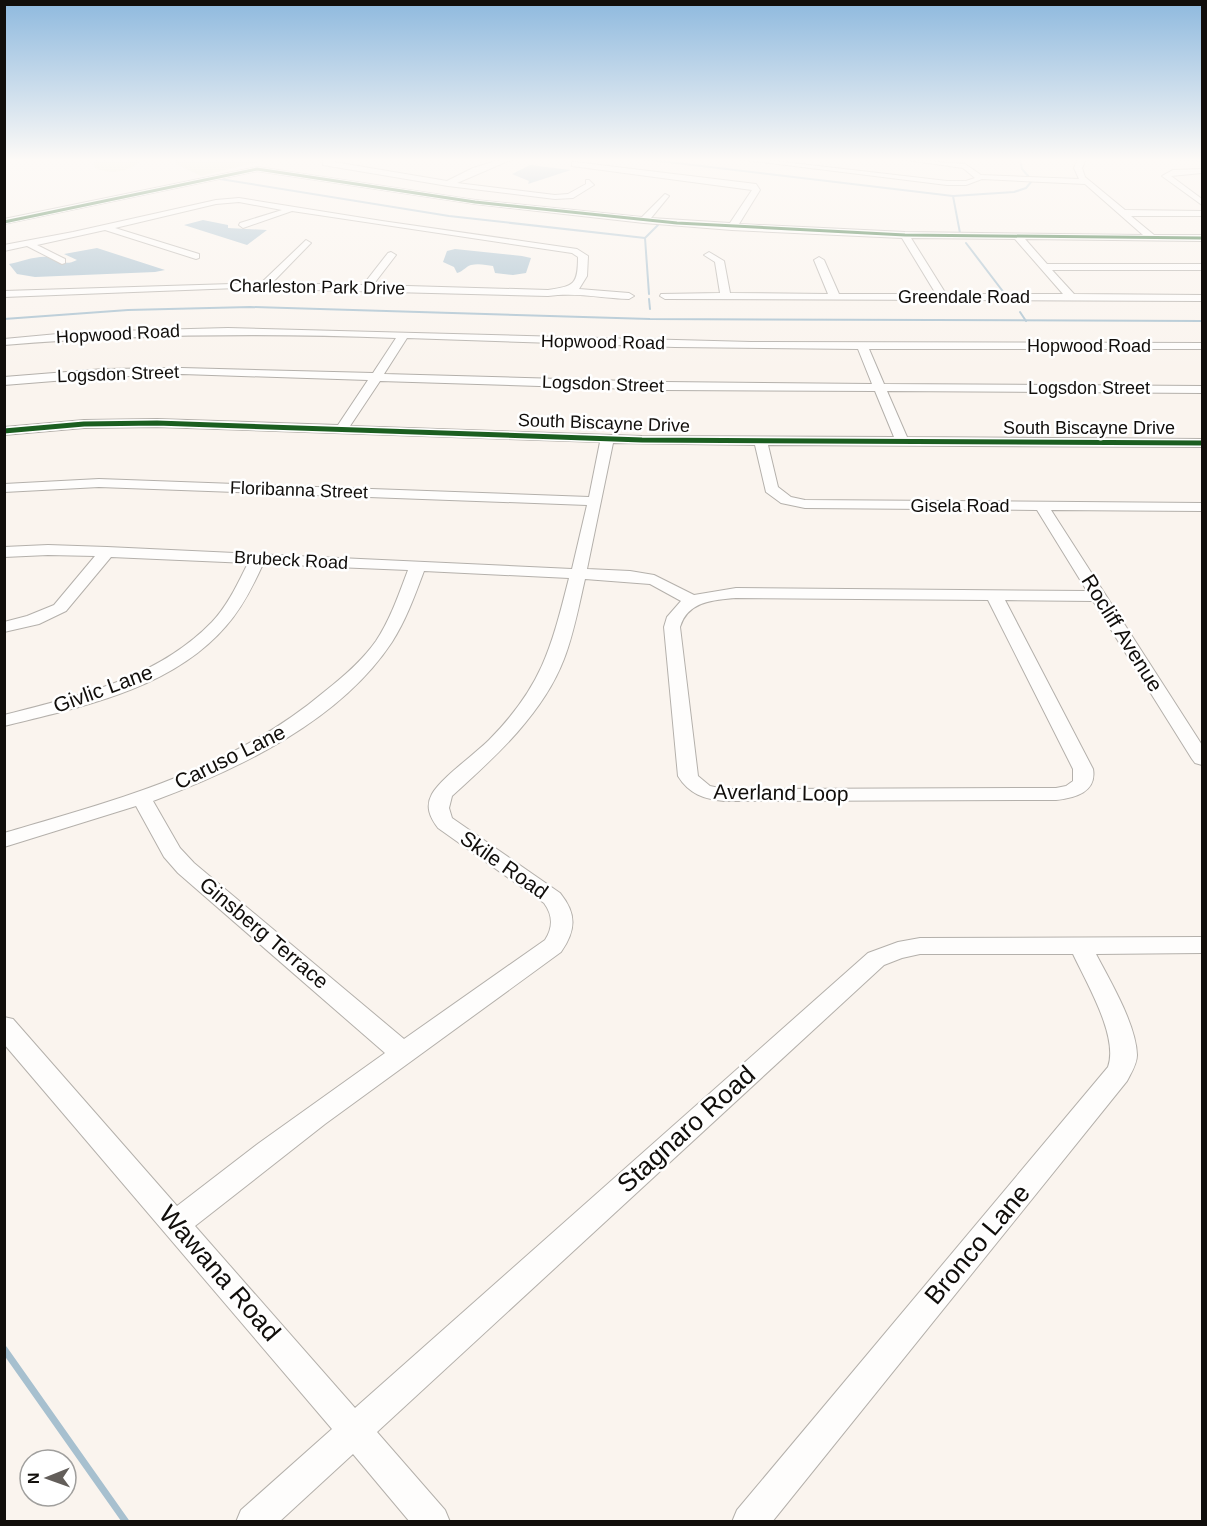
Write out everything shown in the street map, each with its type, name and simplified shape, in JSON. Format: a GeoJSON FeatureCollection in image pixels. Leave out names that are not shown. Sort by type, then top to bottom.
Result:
{"type":"FeatureCollection","features":[{"type":"Feature","properties":{"kind":"street"},"geometry":{"type":"LineString","coordinates":[[4,248],[92,230]]}},
{"type":"Feature","properties":{"kind":"street"},"geometry":{"type":"LineString","coordinates":[[117,230],[196,256]]}},
{"type":"Feature","properties":{"kind":"street"},"geometry":{"type":"LineString","coordinates":[[432,230],[576,252],[583,257],[581,282],[578,287],[570,290]]}},
{"type":"Feature","properties":{"kind":"street"},"geometry":{"type":"LineString","coordinates":[[801,230],[1019,238],[1203,238]]}},
{"type":"Feature","properties":{"kind":"street"},"geometry":{"type":"LineString","coordinates":[[1143,230],[1152,238]]}},
{"type":"Feature","properties":{"kind":"street"},"geometry":{"type":"LineString","coordinates":[[905,235],[944,297]]}},
{"type":"Feature","properties":{"kind":"street"},"geometry":{"type":"LineString","coordinates":[[1019,238],[1072,298]]}},
{"type":"Feature","properties":{"kind":"street"},"geometry":{"type":"LineString","coordinates":[[264,285],[306,243]]}},
{"type":"Feature","properties":{"kind":"street"},"geometry":{"type":"LineString","coordinates":[[29,244],[62,261]]}},
{"type":"Feature","properties":{"kind":"street"},"geometry":{"type":"LineString","coordinates":[[366,288],[391,255]]}},
{"type":"Feature","properties":{"kind":"street"},"geometry":{"type":"LineString","coordinates":[[665,296],[726,296],[719,261],[709,255]]}},
{"type":"Feature","properties":{"kind":"street"},"geometry":{"type":"LineString","coordinates":[[819,260],[835,297]]}},
{"type":"Feature","properties":{"kind":"street"},"geometry":{"type":"LineString","coordinates":[[1044,267],[1203,267]]}},
{"type":"Feature","properties":{"kind":"street","name":"Charleston Park Drive"},"geometry":{"type":"LineString","coordinates":[[4,294],[170,286],[264,285],[548,293],[570,290],[587,294],[629,296]]}},
{"type":"Feature","properties":{"kind":"street","name":"Greendale Road"},"geometry":{"type":"LineString","coordinates":[[726,296],[1203,298]]}},
{"type":"Feature","properties":{"kind":"street","name":"Hopwood Road"},"geometry":{"type":"LineString","coordinates":[[4,342],[94,334],[184,331],[647,343],[1203,346]]}},
{"type":"Feature","properties":{"kind":"street"},"geometry":{"type":"LineString","coordinates":[[342,429],[403,336]]}},
{"type":"Feature","properties":{"kind":"street"},"geometry":{"type":"LineString","coordinates":[[861,344],[902,442]]}},
{"type":"Feature","properties":{"kind":"street","name":"Logsdon Street"},"geometry":{"type":"LineString","coordinates":[[4,381],[150,371],[664,386],[1203,389]]}},
{"type":"Feature","properties":{"kind":"street","name":"South Biscayne Drive"},"geometry":{"type":"LineString","coordinates":[[4,430],[130,423],[607,439],[1203,443]]}},
{"type":"Feature","properties":{"kind":"street","name":"Skile Road"},"geometry":{"type":"LineString","coordinates":[[177,1223],[231,1179],[553,946],[561,935],[564,916],[560,906],[552,898],[445,823],[438,810],[443,794],[508,732],[546,680],[561,646],[607,439]]}},
{"type":"Feature","properties":{"kind":"street","name":"Gisela Road"},"geometry":{"type":"LineString","coordinates":[[761,441],[771,489],[779,496],[796,503],[1203,507]]}},
{"type":"Feature","properties":{"kind":"street","name":"Floribanna Street"},"geometry":{"type":"LineString","coordinates":[[4,488],[58,483],[107,483],[594,501]]}},
{"type":"Feature","properties":{"kind":"street","name":"Rocliff Avenue"},"geometry":{"type":"LineString","coordinates":[[1042,507],[1203,759]]}},
{"type":"Feature","properties":{"kind":"street","name":"Brubeck Road"},"geometry":{"type":"LineString","coordinates":[[4,552],[48,550],[107,552],[630,576],[654,580],[693,601]]}},
{"type":"Feature","properties":{"kind":"street"},"geometry":{"type":"LineString","coordinates":[[4,627],[44,616],[60,608],[107,552]]}},
{"type":"Feature","properties":{"kind":"street","name":"Givlic Lane"},"geometry":{"type":"LineString","coordinates":[[4,721],[108,691],[142,677],[185,653],[220,623],[258,559]]}},
{"type":"Feature","properties":{"kind":"street","name":"Caruso Lane"},"geometry":{"type":"LineString","coordinates":[[4,840],[141,798],[248,753],[294,726],[331,698],[367,663],[385,639],[418,566]]}},
{"type":"Feature","properties":{"kind":"street"},"geometry":{"type":"LineString","coordinates":[[693,601],[710,596],[736,593],[1099,596]]}},
{"type":"Feature","properties":{"kind":"street","name":"Averland Loop"},"geometry":{"type":"LineString","coordinates":[[693,601],[676,613],[672,627],[688,776],[691,783],[705,792],[724,795],[1072,792],[1083,783],[1085,777],[1083,769],[994,595]]}},
{"type":"Feature","properties":{"kind":"street","name":"Ginsberg Terrace"},"geometry":{"type":"LineString","coordinates":[[141,798],[172,852],[186,868],[404,1054]]}},
{"type":"Feature","properties":{"kind":"street","name":"Bronco Lane"},"geometry":{"type":"LineString","coordinates":[[749,1521],[1114,1080],[1122,1067],[1124,1055],[1121,1038],[1081,945]]}},
{"type":"Feature","properties":{"kind":"street","name":"Stagnaro Road"},"geometry":{"type":"LineString","coordinates":[[253,1521],[876,959],[898,950],[920,946],[1203,945]]}},
{"type":"Feature","properties":{"kind":"street","name":"Wawana Road"},"geometry":{"type":"LineString","coordinates":[[4,1026],[433,1521]]}},
{"type":"Feature","properties":{"kind":"water"},"geometry":{"type":"Polygon","coordinates":[[[200,230],[267,230],[247,245],[200,230]]]}},
{"type":"Feature","properties":{"kind":"water"},"geometry":{"type":"Polygon","coordinates":[[[97,248],[165,270],[35,277],[17,274],[9,264],[44,257],[68,263],[77,260],[64,254],[97,248]]]}},
{"type":"Feature","properties":{"kind":"water"},"geometry":{"type":"Polygon","coordinates":[[[455,249],[531,258],[526,273],[513,275],[495,273],[493,266],[477,264],[457,273],[454,267],[443,262],[447,251],[455,249]]]}},
{"type":"Feature","properties":{"kind":"waterway"},"geometry":{"type":"LineString","coordinates":[[576,230],[645,238]]}},
{"type":"Feature","properties":{"kind":"waterway"},"geometry":{"type":"LineString","coordinates":[[645,238],[653,230]]}},
{"type":"Feature","properties":{"kind":"waterway"},"geometry":{"type":"LineString","coordinates":[[645,238],[649,294]]}},
{"type":"Feature","properties":{"kind":"waterway"},"geometry":{"type":"LineString","coordinates":[[966,243],[1011,302]]}},
{"type":"Feature","properties":{"kind":"waterway"},"geometry":{"type":"LineString","coordinates":[[649,299],[650,309]]}},
{"type":"Feature","properties":{"kind":"waterway"},"geometry":{"type":"LineString","coordinates":[[4,319],[128,310],[250,307],[650,319],[1026,320]]}},
{"type":"Feature","properties":{"kind":"waterway"},"geometry":{"type":"LineString","coordinates":[[1020,312],[1026,320]]}},
{"type":"Feature","properties":{"kind":"waterway"},"geometry":{"type":"LineString","coordinates":[[1026,320],[1202,321]]}},
{"type":"Feature","properties":{"kind":"waterway"},"geometry":{"type":"LineString","coordinates":[[4,1349],[126,1522]]}},
{"type":"Feature","properties":{"kind":"cycle path"},"geometry":{"type":"LineString","coordinates":[[814,230],[905,235],[1202,238]]}},
{"type":"Feature","properties":{"kind":"cycle path"},"geometry":{"type":"LineString","coordinates":[[4,431],[84,424],[157,423],[642,440],[1202,443]]}}]}
